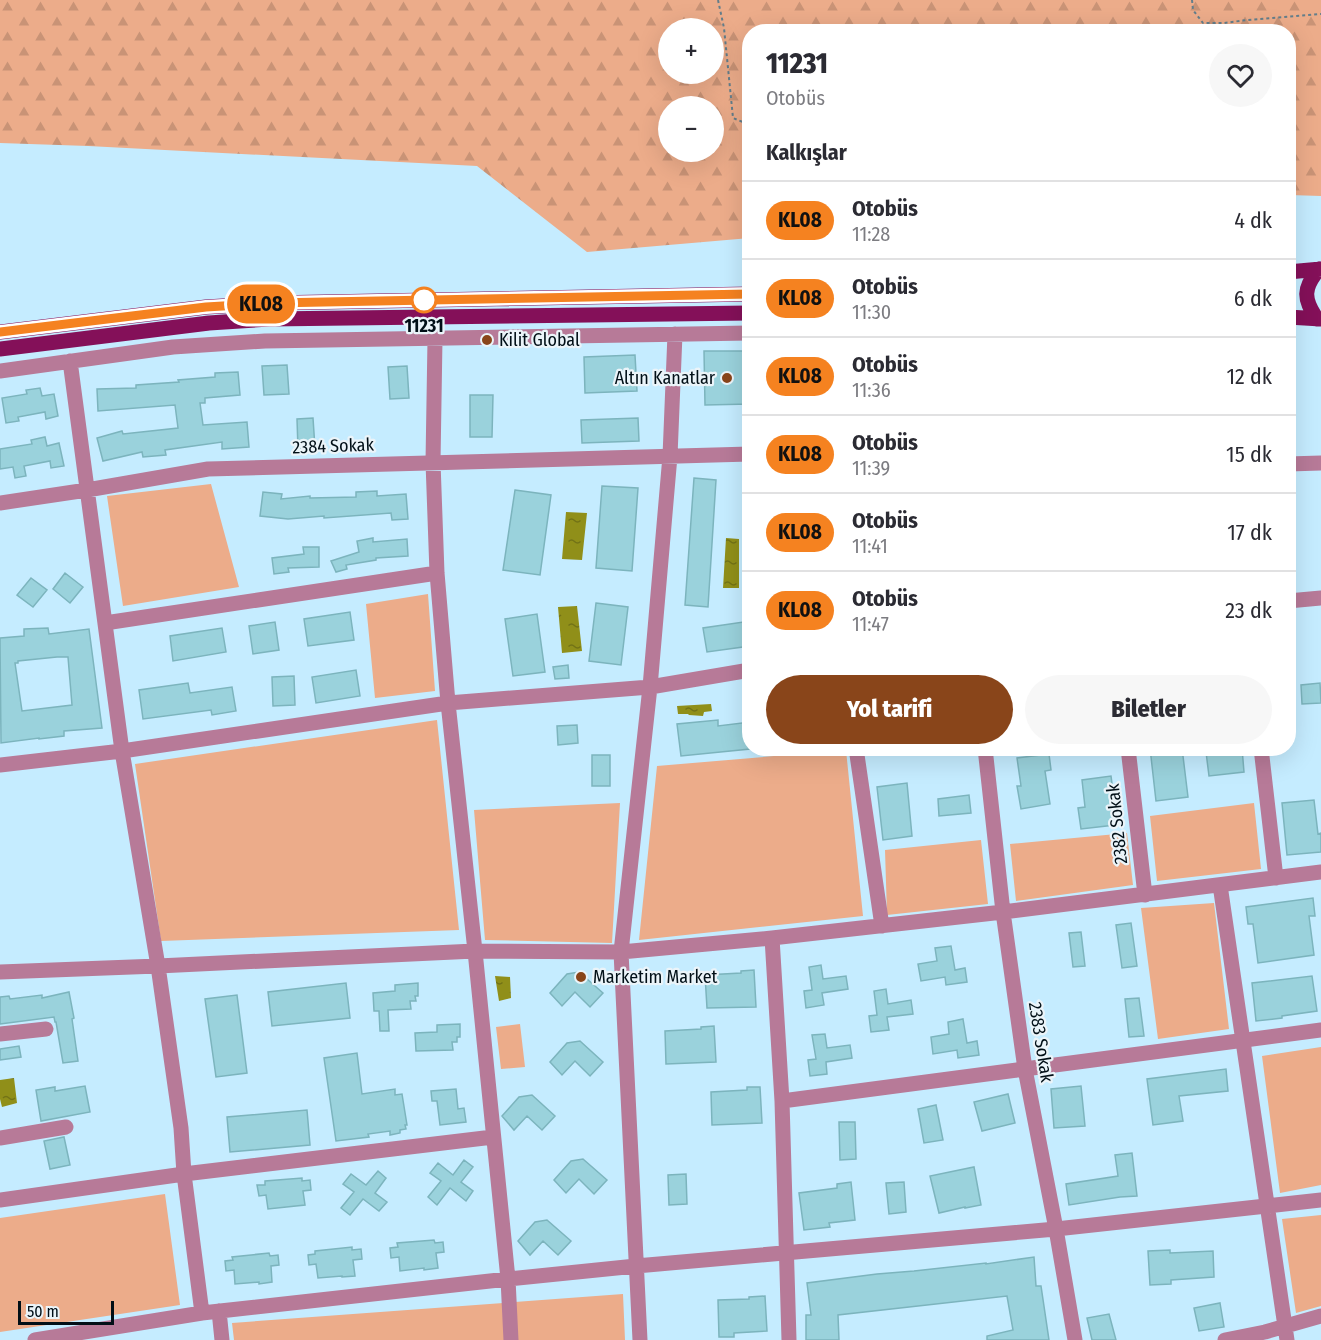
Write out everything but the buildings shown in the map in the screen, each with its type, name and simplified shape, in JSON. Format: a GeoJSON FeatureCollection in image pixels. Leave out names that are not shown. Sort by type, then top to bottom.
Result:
{"type":"FeatureCollection","features":[{"type":"Feature","properties":{"kind":"main road"},"geometry":{"type":"LineString","coordinates":[[1296,271],[1320,269]]}},
{"type":"Feature","properties":{"kind":"main road"},"geometry":{"type":"LineString","coordinates":[[1320,269],[1310,280],[1306,295],[1310,308],[1320,321]]}},
{"type":"Feature","properties":{"kind":"main road"},"geometry":{"type":"LineString","coordinates":[[0,332],[206,307],[272,303],[742,294]]}},
{"type":"Feature","properties":{"kind":"main road"},"geometry":{"type":"LineString","coordinates":[[0,349],[209,323],[269,319],[742,313]]}},
{"type":"Feature","properties":{"kind":"main road"},"geometry":{"type":"LineString","coordinates":[[1296,318],[1320,321]]}},
{"type":"Feature","properties":{"kind":"street"},"geometry":{"type":"LineString","coordinates":[[0,371],[173,347],[265,341],[742,333]]}},
{"type":"Feature","properties":{"kind":"street"},"geometry":{"type":"LineString","coordinates":[[640,1340],[621,952],[650,687],[670,456],[675,334]]}},
{"type":"Feature","properties":{"kind":"street"},"geometry":{"type":"LineString","coordinates":[[435,339],[433,462],[437,573],[448,703],[508,1279],[511,1340]]}},
{"type":"Feature","properties":{"kind":"street"},"geometry":{"type":"LineString","coordinates":[[70,361],[122,751],[158,966],[181,1128],[184,1174],[202,1313]]}},
{"type":"Feature","properties":{"kind":"street","name":"2384 Sokak"},"geometry":{"type":"LineString","coordinates":[[0,503],[208,469],[742,454]]}},
{"type":"Feature","properties":{"kind":"street"},"geometry":{"type":"LineString","coordinates":[[1296,464],[1321,463]]}},
{"type":"Feature","properties":{"kind":"street"},"geometry":{"type":"LineString","coordinates":[[105,623],[437,573]]}},
{"type":"Feature","properties":{"kind":"street"},"geometry":{"type":"LineString","coordinates":[[1296,600],[1321,598]]}},
{"type":"Feature","properties":{"kind":"street"},"geometry":{"type":"LineString","coordinates":[[0,765],[122,751],[448,703],[650,687],[742,671]]}},
{"type":"Feature","properties":{"kind":"street"},"geometry":{"type":"LineString","coordinates":[[857,756],[882,926]]}},
{"type":"Feature","properties":{"kind":"street","name":"2383 Sokak"},"geometry":{"type":"LineString","coordinates":[[985,756],[1024,1069],[1056,1229],[1075,1340]]}},
{"type":"Feature","properties":{"kind":"street","name":"2382 Sokak"},"geometry":{"type":"LineString","coordinates":[[1129,756],[1145,895]]}},
{"type":"Feature","properties":{"kind":"street"},"geometry":{"type":"LineString","coordinates":[[1262,756],[1276,878]]}},
{"type":"Feature","properties":{"kind":"street"},"geometry":{"type":"LineString","coordinates":[[0,972],[475,951],[621,952],[882,926],[1321,872]]}},
{"type":"Feature","properties":{"kind":"street"},"geometry":{"type":"LineString","coordinates":[[1220,885],[1286,1333]]}},
{"type":"Feature","properties":{"kind":"street"},"geometry":{"type":"LineString","coordinates":[[772,938],[782,1101],[789,1340]]}},
{"type":"Feature","properties":{"kind":"street"},"geometry":{"type":"LineString","coordinates":[[0,1034],[46,1029]]}},
{"type":"Feature","properties":{"kind":"street"},"geometry":{"type":"LineString","coordinates":[[782,1101],[1321,1030]]}},
{"type":"Feature","properties":{"kind":"street"},"geometry":{"type":"LineString","coordinates":[[0,1138],[66,1127]]}},
{"type":"Feature","properties":{"kind":"street"},"geometry":{"type":"LineString","coordinates":[[0,1200],[184,1174],[493,1137]]}},
{"type":"Feature","properties":{"kind":"street"},"geometry":{"type":"LineString","coordinates":[[35,1340],[202,1313],[508,1279],[1056,1229],[1321,1200]]}},
{"type":"Feature","properties":{"kind":"street"},"geometry":{"type":"LineString","coordinates":[[219,1311],[222,1340]]}},
{"type":"Feature","properties":{"kind":"street"},"geometry":{"type":"LineString","coordinates":[[1225,1340],[1286,1333],[1321,1316]]}},
{"type":"Feature","properties":{"kind":"path"},"geometry":{"type":"LineString","coordinates":[[718,0],[724,28],[733,118],[742,121]]}},
{"type":"Feature","properties":{"kind":"path"},"geometry":{"type":"LineString","coordinates":[[1192,0],[1193,10],[1203,23],[1321,14]]}},
{"type":"Feature","properties":{"kind":"green space"},"geometry":{"type":"Polygon","coordinates":[[[0,0],[1321,0],[1321,196],[1296,195],[1296,24],[742,24],[742,239],[587,252],[477,166],[0,143],[0,0]]]}},
{"type":"Feature","properties":{"kind":"green space"},"geometry":{"type":"Polygon","coordinates":[[[211,484],[239,587],[123,606],[107,496],[211,484]]]}},
{"type":"Feature","properties":{"kind":"green space"},"geometry":{"type":"Polygon","coordinates":[[[428,594],[435,691],[375,698],[366,604],[428,594]]]}},
{"type":"Feature","properties":{"kind":"green space"},"geometry":{"type":"Polygon","coordinates":[[[437,720],[459,930],[161,941],[135,764],[437,720]]]}},
{"type":"Feature","properties":{"kind":"green space"},"geometry":{"type":"Polygon","coordinates":[[[775,756],[847,756],[863,916],[639,940],[657,766],[775,756]]]}},
{"type":"Feature","properties":{"kind":"green space"},"geometry":{"type":"Polygon","coordinates":[[[620,803],[612,943],[485,940],[474,810],[620,803]]]}},
{"type":"Feature","properties":{"kind":"green space"},"geometry":{"type":"Polygon","coordinates":[[[1254,803],[1261,869],[1157,881],[1150,816],[1254,803]]]}},
{"type":"Feature","properties":{"kind":"green space"},"geometry":{"type":"Polygon","coordinates":[[[1127,833],[1133,885],[1016,901],[1010,844],[1127,833]]]}},
{"type":"Feature","properties":{"kind":"green space"},"geometry":{"type":"Polygon","coordinates":[[[981,840],[988,904],[887,915],[885,850],[981,840]]]}},
{"type":"Feature","properties":{"kind":"green space"},"geometry":{"type":"Polygon","coordinates":[[[1214,903],[1229,1029],[1158,1039],[1141,908],[1214,903]]]}},
{"type":"Feature","properties":{"kind":"green space"},"geometry":{"type":"Polygon","coordinates":[[[520,1024],[525,1067],[501,1069],[496,1027],[520,1024]]]}},
{"type":"Feature","properties":{"kind":"green space"},"geometry":{"type":"Polygon","coordinates":[[[1321,1047],[1321,1185],[1280,1193],[1262,1056],[1321,1047]]]}},
{"type":"Feature","properties":{"kind":"green space"},"geometry":{"type":"Polygon","coordinates":[[[165,1194],[180,1305],[0,1332],[0,1218],[165,1194]]]}},
{"type":"Feature","properties":{"kind":"green space"},"geometry":{"type":"Polygon","coordinates":[[[1321,1215],[1321,1306],[1296,1313],[1282,1219],[1321,1215]]]}},
{"type":"Feature","properties":{"kind":"green space"},"geometry":{"type":"Polygon","coordinates":[[[623,1294],[625,1340],[234,1340],[232,1323],[623,1294]]]}},
{"type":"Feature","properties":{"kind":"water"},"geometry":{"type":"Polygon","coordinates":[[[566,512],[587,513],[582,560],[562,559],[566,512]]]}},
{"type":"Feature","properties":{"kind":"water"},"geometry":{"type":"Polygon","coordinates":[[[726,538],[739,539],[739,588],[723,588],[726,538]]]}},
{"type":"Feature","properties":{"kind":"water"},"geometry":{"type":"Polygon","coordinates":[[[577,606],[582,651],[562,653],[558,607],[577,606]]]}},
{"type":"Feature","properties":{"kind":"water"},"geometry":{"type":"Polygon","coordinates":[[[711,704],[712,711],[704,712],[703,716],[678,714],[677,706],[711,704]]]}},
{"type":"Feature","properties":{"kind":"water"},"geometry":{"type":"Polygon","coordinates":[[[495,976],[510,977],[511,998],[499,1001],[495,976]]]}},
{"type":"Feature","properties":{"kind":"water"},"geometry":{"type":"Polygon","coordinates":[[[14,1078],[17,1103],[2,1107],[0,1080],[14,1078]]]}},
{"type":"Feature","properties":{"kind":"bus line","name":"KL08"},"geometry":{"type":"LineString","coordinates":[[0,332],[206,307],[272,303],[742,294]]}},
{"type":"Feature","properties":{"kind":"place","name":"11231"},"geometry":{"type":"Point","coordinates":[424,300]}},
{"type":"Feature","properties":{"kind":"place","name":"Kilit Global"},"geometry":{"type":"Point","coordinates":[487,340]}},
{"type":"Feature","properties":{"kind":"place","name":"Altın Kanatlar"},"geometry":{"type":"Point","coordinates":[727,378]}},
{"type":"Feature","properties":{"kind":"place","name":"Marketim Market"},"geometry":{"type":"Point","coordinates":[581,977]}}]}
